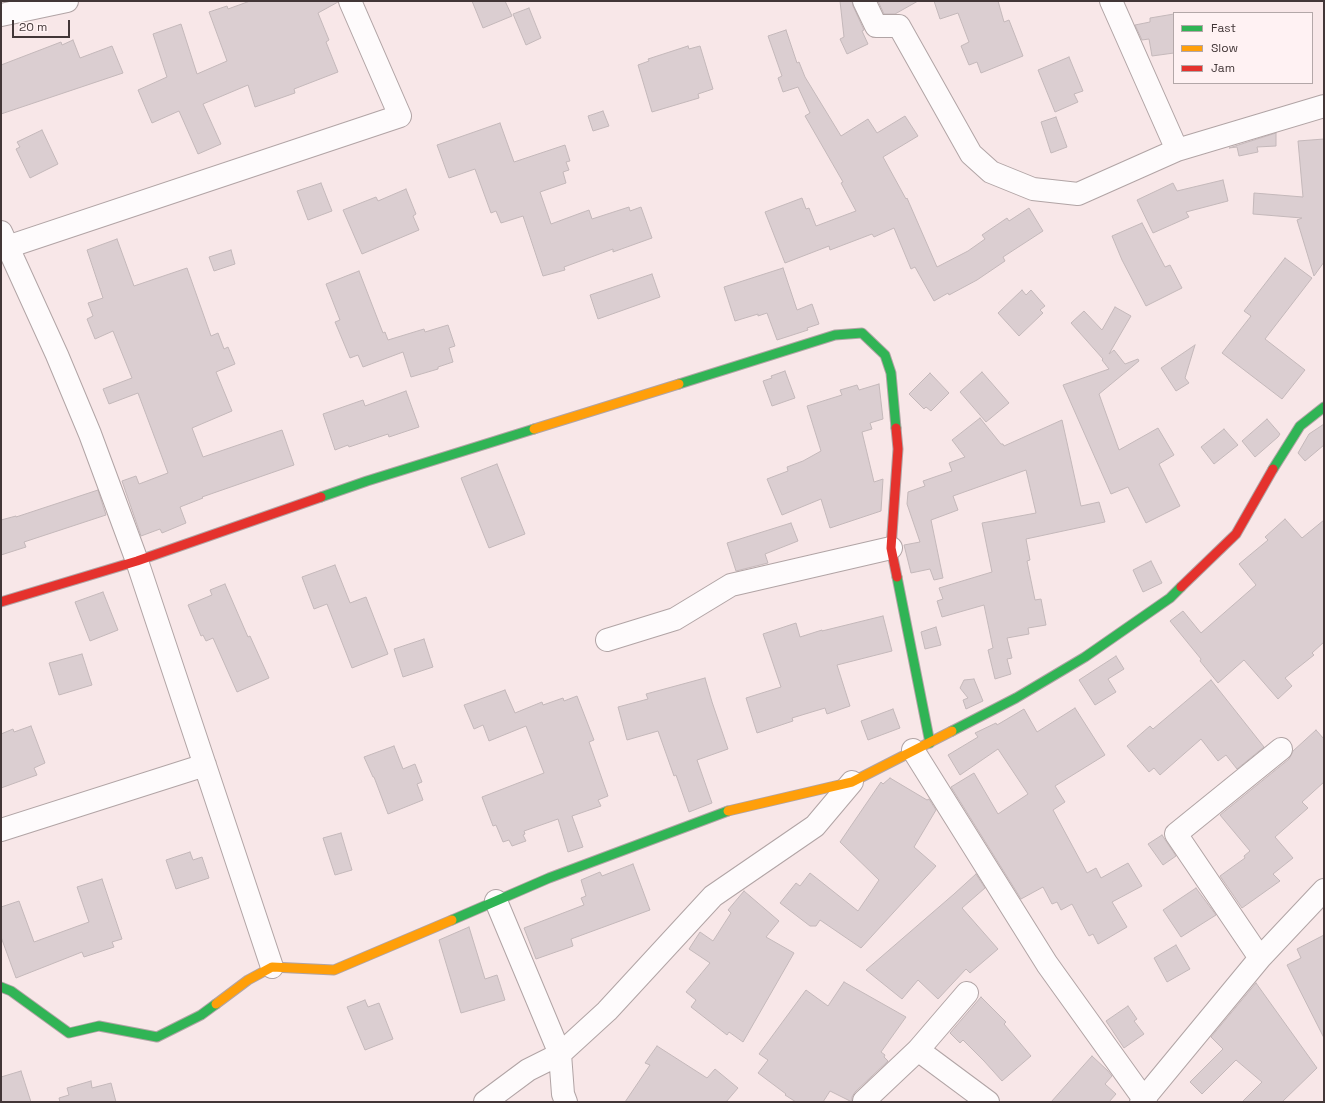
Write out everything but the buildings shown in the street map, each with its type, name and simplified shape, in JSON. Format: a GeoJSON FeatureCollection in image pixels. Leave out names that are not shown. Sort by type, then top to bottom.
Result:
{"type":"FeatureCollection","features":[{"type":"Feature","properties":{"kind":"street"},"geometry":{"type":"LineString","coordinates":[[1,15],[67,1]]}},
{"type":"Feature","properties":{"kind":"street"},"geometry":{"type":"LineString","coordinates":[[272,967],[137,561],[90,434],[57,355],[3,243],[400,116],[350,1]]}},
{"type":"Feature","properties":{"kind":"street"},"geometry":{"type":"LineString","coordinates":[[864,1],[876,26],[899,26],[971,154],[991,172],[1033,189],[1078,194],[1177,150],[1324,106]]}},
{"type":"Feature","properties":{"kind":"street"},"geometry":{"type":"LineString","coordinates":[[1111,1],[1177,150]]}},
{"type":"Feature","properties":{"kind":"street"},"geometry":{"type":"LineString","coordinates":[[1,602],[137,561],[367,481],[835,335],[862,333],[885,355],[891,373],[898,449],[891,548],[921,747],[1047,964],[1144,1101],[1260,958],[1324,890]]}},
{"type":"Feature","properties":{"kind":"street"},"geometry":{"type":"LineString","coordinates":[[1,987],[11,991],[69,1033],[99,1026],[157,1037],[201,1015],[248,980],[272,967],[334,970],[549,878],[727,811],[852,782],[1016,698],[1085,657],[1170,598],[1236,534],[1268,477],[1300,426],[1324,406]]}},
{"type":"Feature","properties":{"kind":"street"},"geometry":{"type":"LineString","coordinates":[[607,640],[675,619],[731,585],[891,548]]}},
{"type":"Feature","properties":{"kind":"street"},"geometry":{"type":"LineString","coordinates":[[1260,958],[1176,834],[1281,749]]}},
{"type":"Feature","properties":{"kind":"street"},"geometry":{"type":"LineString","coordinates":[[1,830],[205,765]]}},
{"type":"Feature","properties":{"kind":"street"},"geometry":{"type":"LineString","coordinates":[[485,1102],[528,1070],[560,1054],[607,1011],[713,896],[815,826],[852,782]]}},
{"type":"Feature","properties":{"kind":"street"},"geometry":{"type":"LineString","coordinates":[[496,901],[560,1054],[566,1102]]}},
{"type":"Feature","properties":{"kind":"street"},"geometry":{"type":"LineString","coordinates":[[864,1100],[918,1050],[967,993]]}},
{"type":"Feature","properties":{"kind":"street"},"geometry":{"type":"LineString","coordinates":[[918,1050],[988,1102]]}},
{"type":"Feature","properties":{"kind":"traffic: fast"},"geometry":{"type":"LineString","coordinates":[[679,384],[835,335],[862,333],[885,355],[891,373],[896,428]]}},
{"type":"Feature","properties":{"kind":"traffic: fast"},"geometry":{"type":"LineString","coordinates":[[1273,469],[1300,426],[1324,407]]}},
{"type":"Feature","properties":{"kind":"traffic: fast"},"geometry":{"type":"LineString","coordinates":[[321,497],[367,481],[534,429]]}},
{"type":"Feature","properties":{"kind":"traffic: fast"},"geometry":{"type":"LineString","coordinates":[[897,577],[930,743]]}},
{"type":"Feature","properties":{"kind":"traffic: fast"},"geometry":{"type":"LineString","coordinates":[[952,731],[1016,698],[1085,657],[1170,598],[1181,587]]}},
{"type":"Feature","properties":{"kind":"traffic: fast"},"geometry":{"type":"LineString","coordinates":[[452,920],[549,878],[728,811]]}},
{"type":"Feature","properties":{"kind":"traffic: fast"},"geometry":{"type":"LineString","coordinates":[[1,987],[11,991],[69,1033],[99,1026],[157,1037],[201,1015],[216,1004]]}},
{"type":"Feature","properties":{"kind":"traffic: slow"},"geometry":{"type":"LineString","coordinates":[[534,429],[679,384]]}},
{"type":"Feature","properties":{"kind":"traffic: slow"},"geometry":{"type":"LineString","coordinates":[[728,811],[852,782],[952,731]]}},
{"type":"Feature","properties":{"kind":"traffic: slow"},"geometry":{"type":"LineString","coordinates":[[216,1004],[248,980],[272,967],[334,970],[452,920]]}},
{"type":"Feature","properties":{"kind":"traffic: jam"},"geometry":{"type":"LineString","coordinates":[[896,428],[898,449],[891,548],[897,577]]}},
{"type":"Feature","properties":{"kind":"traffic: jam"},"geometry":{"type":"LineString","coordinates":[[1181,587],[1236,534],[1273,469]]}},
{"type":"Feature","properties":{"kind":"traffic: jam"},"geometry":{"type":"LineString","coordinates":[[1,602],[137,561],[321,497]]}}]}
